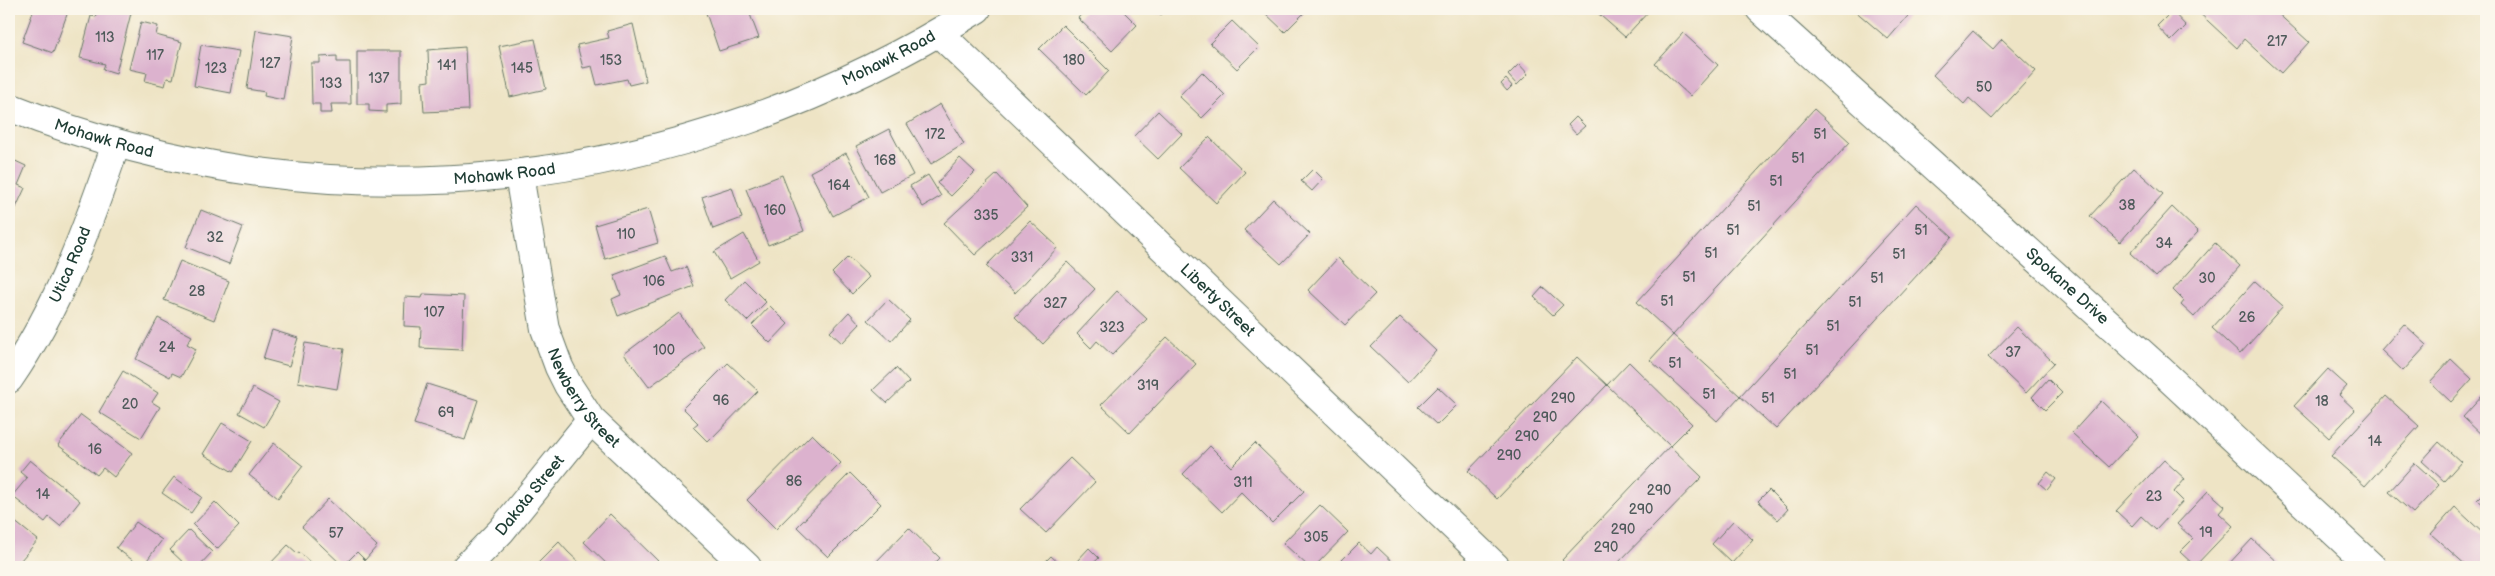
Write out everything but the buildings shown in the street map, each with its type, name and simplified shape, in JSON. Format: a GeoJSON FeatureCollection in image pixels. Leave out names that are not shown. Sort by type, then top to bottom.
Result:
{"type":"FeatureCollection","features":[{"type":"Feature","properties":{"kind":"street","name":"Mohawk Road"},"geometry":{"type":"LineString","coordinates":[[9,107],[116,144],[209,165],[300,177],[400,181],[519,175],[621,156],[714,131],[821,90],[902,53],[977,9]]}},
{"type":"Feature","properties":{"kind":"street","name":"Spokane Drive"},"geometry":{"type":"LineString","coordinates":[[1760,9],[2157,367],[2372,567]]}},
{"type":"Feature","properties":{"kind":"street","name":"Liberty Street"},"geometry":{"type":"LineString","coordinates":[[939,33],[1496,567]]}},
{"type":"Feature","properties":{"kind":"street","name":"Utica Road"},"geometry":{"type":"LineString","coordinates":[[9,379],[40,327],[80,247],[116,144]]}},
{"type":"Feature","properties":{"kind":"street","name":"Newberry Street"},"geometry":{"type":"LineString","coordinates":[[519,175],[546,329],[559,367],[579,403],[591,420],[747,567]]}},
{"type":"Feature","properties":{"kind":"street","name":"Dakota Street"},"geometry":{"type":"LineString","coordinates":[[466,567],[502,531],[591,420]]}}]}
